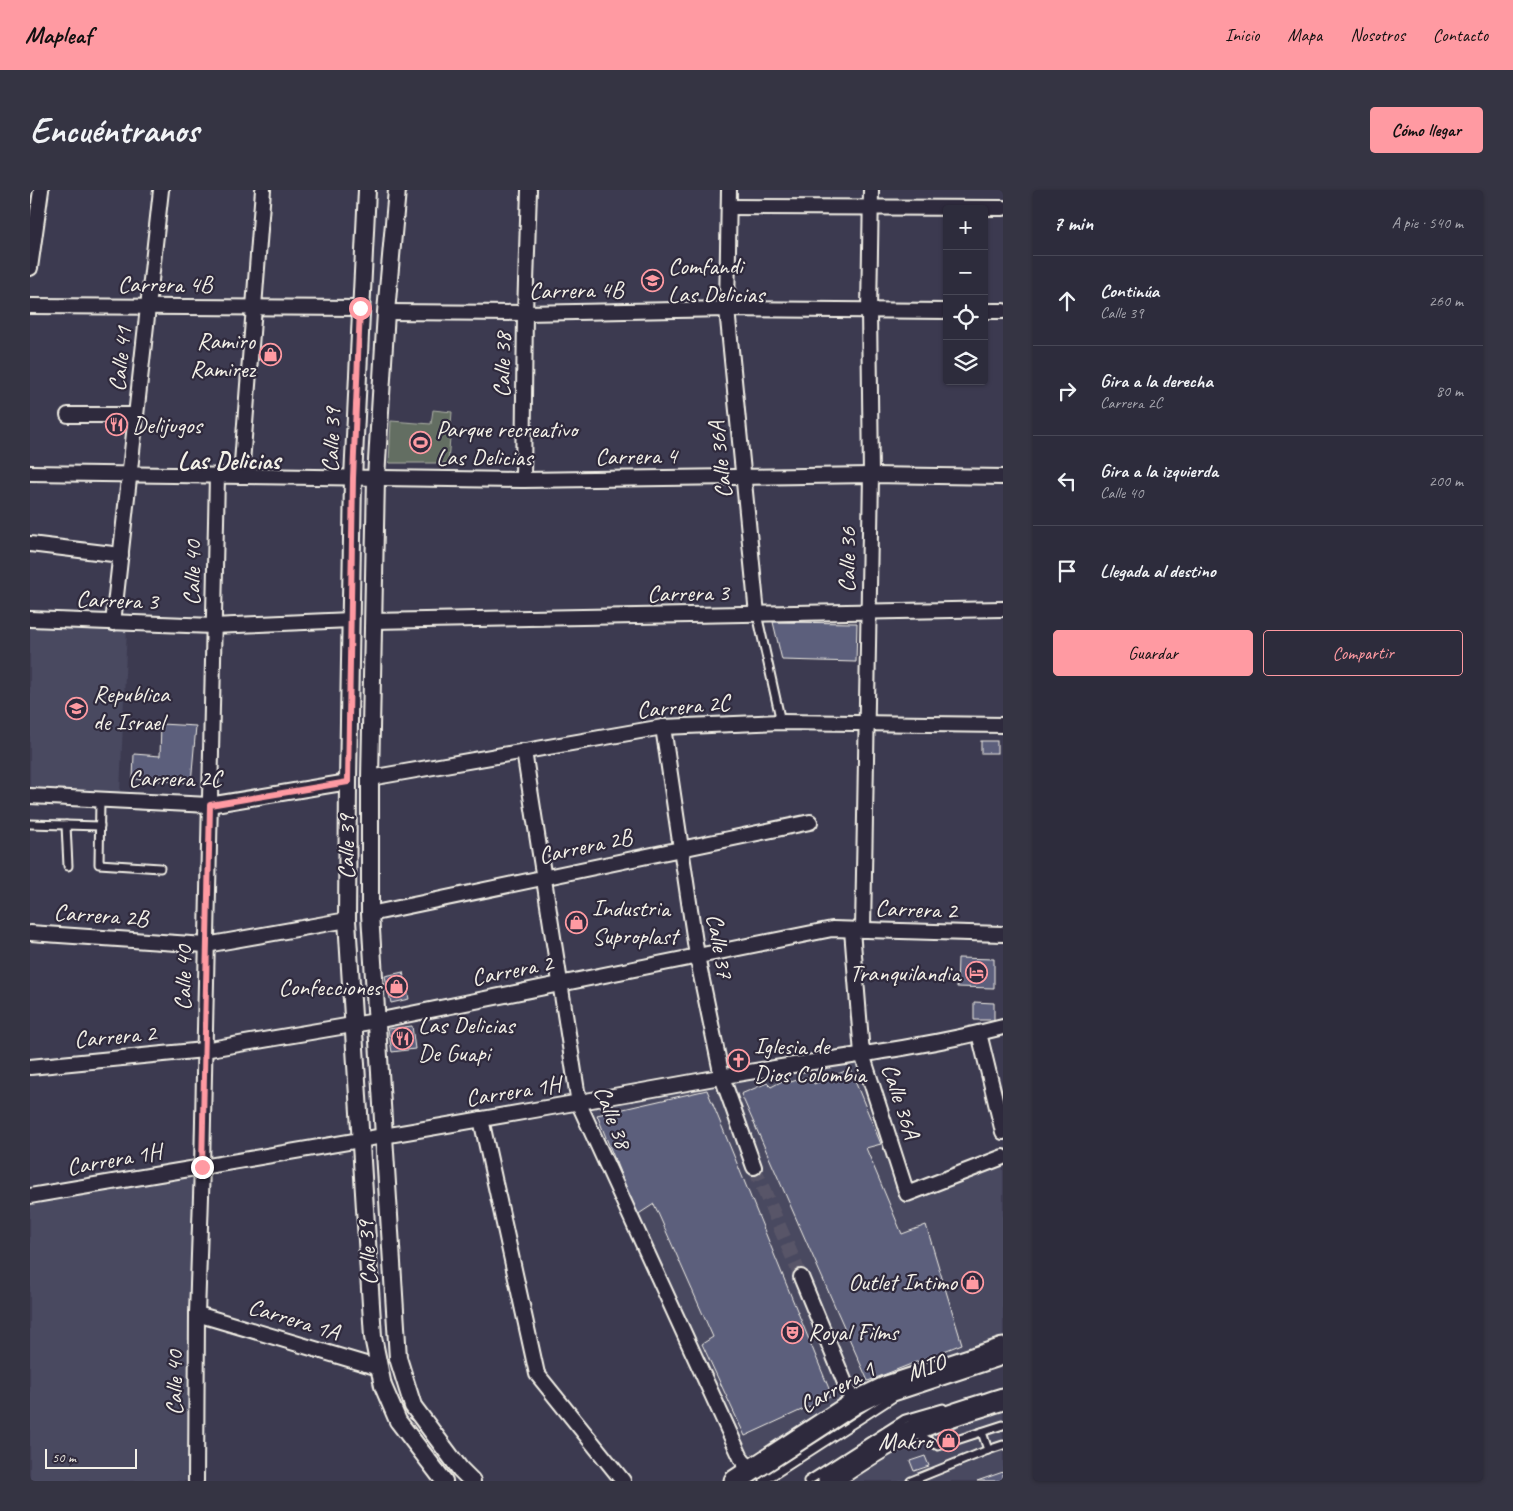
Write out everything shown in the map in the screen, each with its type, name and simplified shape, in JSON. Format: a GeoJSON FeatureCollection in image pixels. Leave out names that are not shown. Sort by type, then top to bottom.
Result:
{"type":"FeatureCollection","features":[{"type":"Feature","properties":{"kind":"main road","name":"Carrera 1"},"geometry":{"type":"LineString","coordinates":[[750,1477],[856,1402],[887,1387],[1003,1348]]}},
{"type":"Feature","properties":{"kind":"main road"},"geometry":{"type":"LineString","coordinates":[[829,1481],[875,1450],[911,1431],[940,1419],[1003,1399]]}},
{"type":"Feature","properties":{"kind":"street"},"geometry":{"type":"LineString","coordinates":[[30,268],[41,190]]}},
{"type":"Feature","properties":{"kind":"street","name":"Calle 41"},"geometry":{"type":"LineString","coordinates":[[113,623],[161,190]]}},
{"type":"Feature","properties":{"kind":"street"},"geometry":{"type":"LineString","coordinates":[[241,476],[263,190]]}},
{"type":"Feature","properties":{"kind":"street","name":"Calle 39"},"geometry":{"type":"LineString","coordinates":[[367,190],[353,478],[347,920],[373,1337],[383,1386],[398,1421],[444,1481]]}},
{"type":"Feature","properties":{"kind":"street","name":"Calle 39"},"geometry":{"type":"LineString","coordinates":[[397,190],[386,312],[376,478],[370,778],[370,914],[376,1021],[398,1358],[413,1406],[460,1469],[472,1481]]}},
{"type":"Feature","properties":{"kind":"street","name":"Calle 38"},"geometry":{"type":"LineString","coordinates":[[523,480],[529,190]]}},
{"type":"Feature","properties":{"kind":"street","name":"Calle 36A"},"geometry":{"type":"LineString","coordinates":[[729,190],[727,309],[757,614]]}},
{"type":"Feature","properties":{"kind":"street","name":"Calle 36"},"geometry":{"type":"LineString","coordinates":[[858,930],[866,724],[871,475],[869,311],[870,208],[872,190]]}},
{"type":"Feature","properties":{"kind":"street"},"geometry":{"type":"LineString","coordinates":[[728,207],[1003,208]]}},
{"type":"Feature","properties":{"kind":"street","name":"Carrera 4B"},"geometry":{"type":"LineString","coordinates":[[30,306],[360,308]]}},
{"type":"Feature","properties":{"kind":"street","name":"Carrera 4B"},"geometry":{"type":"LineString","coordinates":[[386,312],[525,313],[727,309],[943,311]]}},
{"type":"Feature","properties":{"kind":"street"},"geometry":{"type":"LineString","coordinates":[[988,311],[1003,312]]}},
{"type":"Feature","properties":{"kind":"street"},"geometry":{"type":"LineString","coordinates":[[68,415],[136,415]]}},
{"type":"Feature","properties":{"kind":"street","name":"Carrera 4"},"geometry":{"type":"LineString","coordinates":[[30,473],[523,480],[871,475],[1003,477]]}},
{"type":"Feature","properties":{"kind":"street","name":"Calle 40"},"geometry":{"type":"LineString","coordinates":[[196,1481],[197,1314],[217,476]]}},
{"type":"Feature","properties":{"kind":"street"},"geometry":{"type":"LineString","coordinates":[[30,544],[121,555]]}},
{"type":"Feature","properties":{"kind":"street","name":"Carrera 3"},"geometry":{"type":"LineString","coordinates":[[373,622],[1003,609]]}},
{"type":"Feature","properties":{"kind":"street","name":"Carrera 3"},"geometry":{"type":"LineString","coordinates":[[30,619],[214,626],[351,620]]}},
{"type":"Feature","properties":{"kind":"street","name":"Carrera 2C"},"geometry":{"type":"LineString","coordinates":[[370,778],[663,727],[781,722],[1003,726]]}},
{"type":"Feature","properties":{"kind":"street","name":"Calle 37"},"geometry":{"type":"LineString","coordinates":[[663,727],[697,956],[722,1077],[754,1167]]}},
{"type":"Feature","properties":{"kind":"street","name":"Calle 38"},"geometry":{"type":"LineString","coordinates":[[524,751],[579,1104],[750,1477]]}},
{"type":"Feature","properties":{"kind":"street","name":"Carrera 2C"},"geometry":{"type":"LineString","coordinates":[[30,796],[210,805],[348,782]]}},
{"type":"Feature","properties":{"kind":"street","name":"Carrera 2B"},"geometry":{"type":"LineString","coordinates":[[370,914],[810,822]]}},
{"type":"Feature","properties":{"kind":"street","name":"Carrera 2B"},"geometry":{"type":"LineString","coordinates":[[30,933],[206,945],[347,920]]}},
{"type":"Feature","properties":{"kind":"street","name":"Carrera 2"},"geometry":{"type":"LineString","coordinates":[[30,1067],[204,1050],[376,1021],[832,929],[1003,934]]}},
{"type":"Feature","properties":{"kind":"street","name":"Calle 36A"},"geometry":{"type":"LineString","coordinates":[[858,930],[862,1054],[907,1194],[1003,1157]]}},
{"type":"Feature","properties":{"kind":"street","name":"Carrera 1H"},"geometry":{"type":"LineString","coordinates":[[30,1196],[579,1104],[722,1077],[979,1033],[1003,1027]]}},
{"type":"Feature","properties":{"kind":"street"},"geometry":{"type":"LineString","coordinates":[[979,1033],[1003,1132]]}},
{"type":"Feature","properties":{"kind":"street"},"geometry":{"type":"LineString","coordinates":[[481,1119],[537,1374],[623,1481]]}},
{"type":"Feature","properties":{"kind":"street"},"geometry":{"type":"LineString","coordinates":[[801,1277],[850,1395],[856,1402]]}},
{"type":"Feature","properties":{"kind":"street","name":"Carrera 1A"},"geometry":{"type":"LineString","coordinates":[[197,1314],[379,1368]]}},
{"type":"Feature","properties":{"kind":"street"},"geometry":{"type":"LineString","coordinates":[[444,1481],[460,1469]]}},
{"type":"Feature","properties":{"kind":"lane","name":"Calle 36A"},"geometry":{"type":"LineString","coordinates":[[757,614],[781,722]]}},
{"type":"Feature","properties":{"kind":"lane"},"geometry":{"type":"LineString","coordinates":[[100,800],[98,864],[160,868]]}},
{"type":"Feature","properties":{"kind":"lane"},"geometry":{"type":"LineString","coordinates":[[30,824],[100,826]]}},
{"type":"Feature","properties":{"kind":"lane"},"geometry":{"type":"LineString","coordinates":[[66,825],[68,866]]}},
{"type":"Feature","properties":{"kind":"lane","name":"MIO"},"geometry":{"type":"LineString","coordinates":[[750,1477],[894,1398],[1003,1361]]}},
{"type":"Feature","properties":{"kind":"lane","name":"MIO"},"geometry":{"type":"LineString","coordinates":[[808,1481],[905,1419],[950,1405]]}},
{"type":"Feature","properties":{"kind":"lane"},"geometry":{"type":"LineString","coordinates":[[911,1431],[938,1446],[1003,1425]]}},
{"type":"Feature","properties":{"kind":"lane"},"geometry":{"type":"LineString","coordinates":[[982,1432],[988,1450]]}},
{"type":"Feature","properties":{"kind":"lane"},"geometry":{"type":"LineString","coordinates":[[911,1481],[1003,1445]]}},
{"type":"Feature","properties":{"kind":"shaded area","name":"Republica de Israel"},"geometry":{"type":"Polygon","coordinates":[[[30,623],[127,627],[120,794],[30,789],[30,623]]]}},
{"type":"Feature","properties":{"kind":"shaded area"},"geometry":{"type":"Polygon","coordinates":[[[862,1054],[907,1194],[1003,1157],[1003,1340],[850,1395],[742,1460],[579,1104],[862,1054]]]}},
{"type":"Feature","properties":{"kind":"shaded area"},"geometry":{"type":"Polygon","coordinates":[[[202,1167],[196,1481],[30,1481],[30,1196],[202,1167]]]}},
{"type":"Feature","properties":{"kind":"shaded area","name":"Makro"},"geometry":{"type":"Polygon","coordinates":[[[1003,1399],[1003,1481],[829,1481],[1003,1399]]]}},
{"type":"Feature","properties":{"kind":"green space","name":"Parque recreativo Las Delicias"},"geometry":{"type":"Polygon","coordinates":[[[433,410],[452,412],[448,463],[389,463],[391,421],[431,424],[433,410]]]}},
{"type":"Feature","properties":{"kind":"building"},"geometry":{"type":"Polygon","coordinates":[[[773,622],[857,623],[856,662],[782,660],[773,622]]]}},
{"type":"Feature","properties":{"kind":"building"},"geometry":{"type":"Polygon","coordinates":[[[161,724],[196,726],[191,783],[133,779],[134,754],[160,756],[161,724]]]}},
{"type":"Feature","properties":{"kind":"building"},"geometry":{"type":"Polygon","coordinates":[[[981,741],[997,741],[997,753],[981,753],[981,741]]]}},
{"type":"Feature","properties":{"kind":"building","name":"Tranquilandia"},"geometry":{"type":"Polygon","coordinates":[[[958,958],[994,959],[994,988],[957,987],[958,958]]]}},
{"type":"Feature","properties":{"kind":"building","name":"Confecciones"},"geometry":{"type":"Polygon","coordinates":[[[403,972],[409,999],[391,1003],[385,976],[403,972]]]}},
{"type":"Feature","properties":{"kind":"building"},"geometry":{"type":"Polygon","coordinates":[[[974,1002],[994,1003],[994,1020],[974,1020],[974,1002]]]}},
{"type":"Feature","properties":{"kind":"building","name":"Las Delicias De Guapi"},"geometry":{"type":"Polygon","coordinates":[[[412,1026],[415,1049],[392,1052],[388,1029],[412,1026]]]}},
{"type":"Feature","properties":{"kind":"building"},"geometry":{"type":"Polygon","coordinates":[[[850,1069],[881,1144],[866,1148],[902,1234],[926,1225],[962,1344],[868,1381],[741,1094],[767,1083],[771,1087],[788,1078],[791,1082],[812,1075],[814,1084],[850,1069]]]}},
{"type":"Feature","properties":{"kind":"building"},"geometry":{"type":"Polygon","coordinates":[[[707,1090],[832,1396],[745,1436],[702,1344],[713,1337],[654,1204],[637,1215],[597,1115],[707,1090]]]}},
{"type":"Feature","properties":{"kind":"building"},"geometry":{"type":"Polygon","coordinates":[[[925,1456],[929,1466],[914,1471],[910,1461],[925,1456]]]}},
{"type":"Feature","properties":{"kind":"building"},"geometry":{"type":"Polygon","coordinates":[[[1003,1472],[1003,1481],[977,1481],[1003,1472]]]}},
{"type":"Feature","properties":{"kind":"tunnel"},"geometry":{"type":"LineString","coordinates":[[754,1167],[801,1277]]}},
{"type":"Feature","properties":{"kind":"place","name":"Comfandi Las Delicias"},"geometry":{"type":"Point","coordinates":[652,280]}},
{"type":"Feature","properties":{"kind":"place","name":"Ramiro Ramirez"},"geometry":{"type":"Point","coordinates":[271,355]}},
{"type":"Feature","properties":{"kind":"place","name":"Delijugos"},"geometry":{"type":"Point","coordinates":[116,425]}},
{"type":"Feature","properties":{"kind":"place","name":"Parque recreativo Las Delicias"},"geometry":{"type":"Point","coordinates":[420,443]}},
{"type":"Feature","properties":{"kind":"place","name":"Republica de Israel"},"geometry":{"type":"Point","coordinates":[77,708]}},
{"type":"Feature","properties":{"kind":"place","name":"Industria Suproplast"},"geometry":{"type":"Point","coordinates":[576,922]}},
{"type":"Feature","properties":{"kind":"place","name":"Tranquilandia"},"geometry":{"type":"Point","coordinates":[976,973]}},
{"type":"Feature","properties":{"kind":"place","name":"Confecciones"},"geometry":{"type":"Point","coordinates":[397,987]}},
{"type":"Feature","properties":{"kind":"place","name":"Las Delicias De Guapi"},"geometry":{"type":"Point","coordinates":[402,1039]}},
{"type":"Feature","properties":{"kind":"place","name":"Iglesia de Dios Colombia"},"geometry":{"type":"Point","coordinates":[738,1060]}},
{"type":"Feature","properties":{"kind":"place","name":"Outlet Intimo"},"geometry":{"type":"Point","coordinates":[973,1282]}},
{"type":"Feature","properties":{"kind":"place","name":"Royal Films"},"geometry":{"type":"Point","coordinates":[792,1332]}},
{"type":"Feature","properties":{"kind":"place","name":"Makro"},"geometry":{"type":"Point","coordinates":[948,1441]}},
{"type":"Feature","properties":{"kind":"district","name":"Las Delicias"},"geometry":{"type":"Point","coordinates":[229,460]}},
{"type":"Feature","properties":{"kind":"route"},"geometry":{"type":"LineString","coordinates":[[202,1167],[210,805],[348,782],[353,478],[360,308]]}}]}
